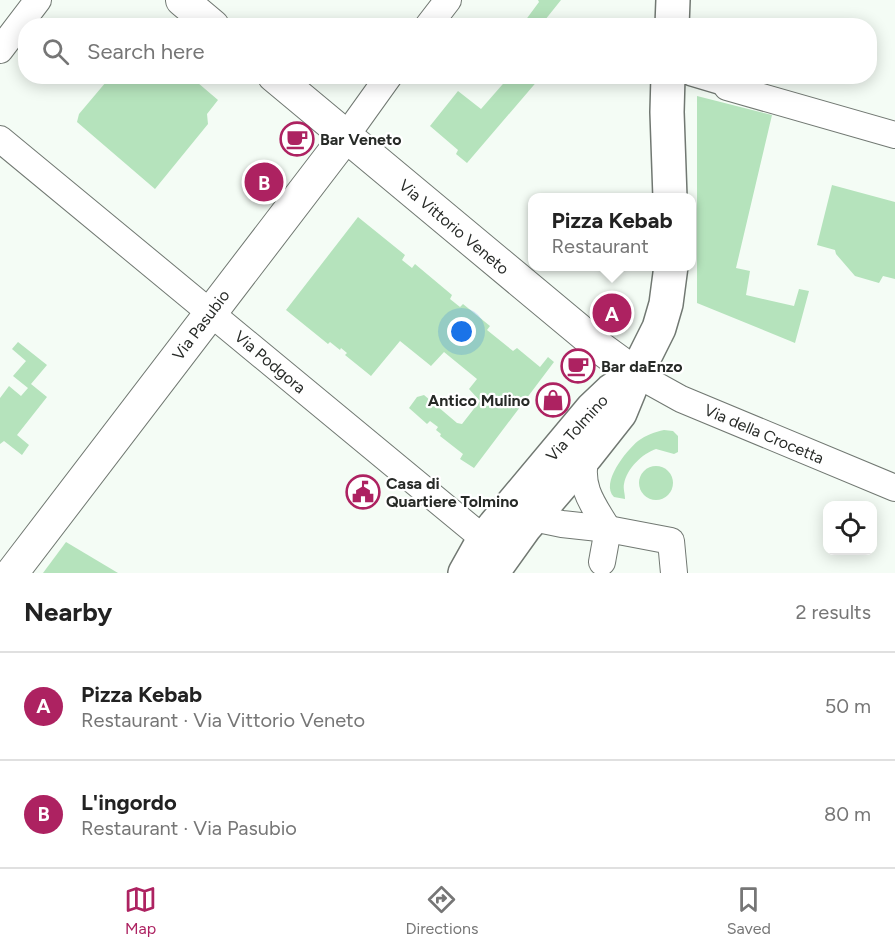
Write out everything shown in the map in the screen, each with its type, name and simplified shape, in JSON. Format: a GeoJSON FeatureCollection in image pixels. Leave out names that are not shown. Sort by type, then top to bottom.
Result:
{"type":"FeatureCollection","features":[{"type":"Feature","properties":{"kind":"main road"},"geometry":{"type":"LineString","coordinates":[[673,18],[674,0]]}},
{"type":"Feature","properties":{"kind":"main road"},"geometry":{"type":"LineString","coordinates":[[668,84],[670,193]]}},
{"type":"Feature","properties":{"kind":"main road"},"geometry":{"type":"LineString","coordinates":[[636,374],[649,352],[663,316],[670,271]]}},
{"type":"Feature","properties":{"kind":"main road","name":"Via Tolmino"},"geometry":{"type":"LineString","coordinates":[[492,573],[514,540],[620,413],[636,374]]}},
{"type":"Feature","properties":{"kind":"main road","name":"Via Tolmino"},"geometry":{"type":"LineString","coordinates":[[465,573],[484,539],[591,409],[611,391],[636,374]]}},
{"type":"Feature","properties":{"kind":"street"},"geometry":{"type":"LineString","coordinates":[[24,18],[38,0]]}},
{"type":"Feature","properties":{"kind":"street"},"geometry":{"type":"LineString","coordinates":[[182,0],[203,18]]}},
{"type":"Feature","properties":{"kind":"street"},"geometry":{"type":"LineString","coordinates":[[434,18],[448,0]]}},
{"type":"Feature","properties":{"kind":"street"},"geometry":{"type":"LineString","coordinates":[[0,50],[18,26]]}},
{"type":"Feature","properties":{"kind":"street","name":"Via Vittorio Veneto"},"geometry":{"type":"LineString","coordinates":[[284,84],[603,350],[636,374]]}},
{"type":"Feature","properties":{"kind":"street","name":"Via Pasubio"},"geometry":{"type":"LineString","coordinates":[[12,573],[383,84]]}},
{"type":"Feature","properties":{"kind":"street"},"geometry":{"type":"LineString","coordinates":[[717,84],[895,135]]}},
{"type":"Feature","properties":{"kind":"street","name":"Via Podgora"},"geometry":{"type":"LineString","coordinates":[[0,139],[484,539]]}},
{"type":"Feature","properties":{"kind":"street","name":"Via della Crocetta"},"geometry":{"type":"LineString","coordinates":[[636,374],[681,399],[895,488]]}},
{"type":"Feature","properties":{"kind":"street"},"geometry":{"type":"LineString","coordinates":[[586,456],[583,471],[584,487],[608,529],[602,562]]}},
{"type":"Feature","properties":{"kind":"street"},"geometry":{"type":"LineString","coordinates":[[533,518],[671,541],[674,573]]}},
{"type":"Feature","properties":{"kind":"green space"},"geometry":{"type":"Polygon","coordinates":[[[538,0],[561,0],[547,18],[527,18],[539,2],[538,0]]]}},
{"type":"Feature","properties":{"kind":"green space"},"geometry":{"type":"Polygon","coordinates":[[[104,84],[199,84],[218,100],[207,114],[208,124],[155,189],[77,122],[79,114],[104,84]]]}},
{"type":"Feature","properties":{"kind":"green space"},"geometry":{"type":"Polygon","coordinates":[[[503,84],[535,84],[467,163],[456,154],[458,150],[430,126],[458,91],[481,109],[503,84]]]}},
{"type":"Feature","properties":{"kind":"green space"},"geometry":{"type":"Polygon","coordinates":[[[697,96],[772,115],[736,268],[750,271],[746,295],[794,306],[799,289],[809,291],[795,343],[697,303],[697,96]]]}},
{"type":"Feature","properties":{"kind":"green space"},"geometry":{"type":"Polygon","coordinates":[[[832,185],[895,202],[895,279],[883,276],[879,283],[855,276],[835,250],[817,245],[832,185]]]}},
{"type":"Feature","properties":{"kind":"green space"},"geometry":{"type":"Polygon","coordinates":[[[358,217],[405,255],[402,260],[412,268],[415,264],[452,295],[450,299],[460,307],[463,304],[490,326],[487,330],[513,351],[517,348],[540,367],[548,357],[554,362],[474,468],[460,459],[463,454],[440,436],[441,434],[436,430],[438,427],[430,421],[427,424],[409,408],[417,397],[424,395],[457,423],[462,424],[480,401],[469,389],[477,379],[444,352],[431,366],[400,341],[371,376],[345,355],[347,353],[341,348],[340,350],[330,342],[328,344],[286,310],[358,217]]]}},
{"type":"Feature","properties":{"kind":"green space"},"geometry":{"type":"Polygon","coordinates":[[[18,342],[47,365],[31,384],[47,397],[17,435],[29,445],[22,455],[4,441],[0,444],[0,398],[9,386],[21,396],[28,388],[13,376],[26,361],[12,349],[18,342]]]}},
{"type":"Feature","properties":{"kind":"green space"},"geometry":{"type":"Polygon","coordinates":[[[664,430],[673,431],[678,436],[678,452],[674,454],[656,449],[646,454],[636,462],[626,478],[625,499],[614,497],[610,484],[621,459],[641,439],[664,430]]]}},
{"type":"Feature","properties":{"kind":"green space"},"geometry":{"type":"Polygon","coordinates":[[[656,466],[668,471],[673,483],[668,495],[656,500],[644,495],[639,483],[644,471],[656,466]]]}},
{"type":"Feature","properties":{"kind":"green space"},"geometry":{"type":"Polygon","coordinates":[[[66,542],[118,573],[43,573],[66,542]]]}},
{"type":"Feature","properties":{"kind":"place","name":"Bar Veneto"},"geometry":{"type":"Point","coordinates":[297,139]}},
{"type":"Feature","properties":{"kind":"place","name":"L'ingordo"},"geometry":{"type":"Point","coordinates":[264,182]}},
{"type":"Feature","properties":{"kind":"place","name":"Pizza Kebab"},"geometry":{"type":"Point","coordinates":[612,313]}},
{"type":"Feature","properties":{"kind":"place","name":"Bar daEnzo"},"geometry":{"type":"Point","coordinates":[578,366]}},
{"type":"Feature","properties":{"kind":"place","name":"Antico Mulino"},"geometry":{"type":"Point","coordinates":[553,400]}},
{"type":"Feature","properties":{"kind":"place","name":"Casa di Quartiere Tolmino"},"geometry":{"type":"Point","coordinates":[363,492]}}]}
